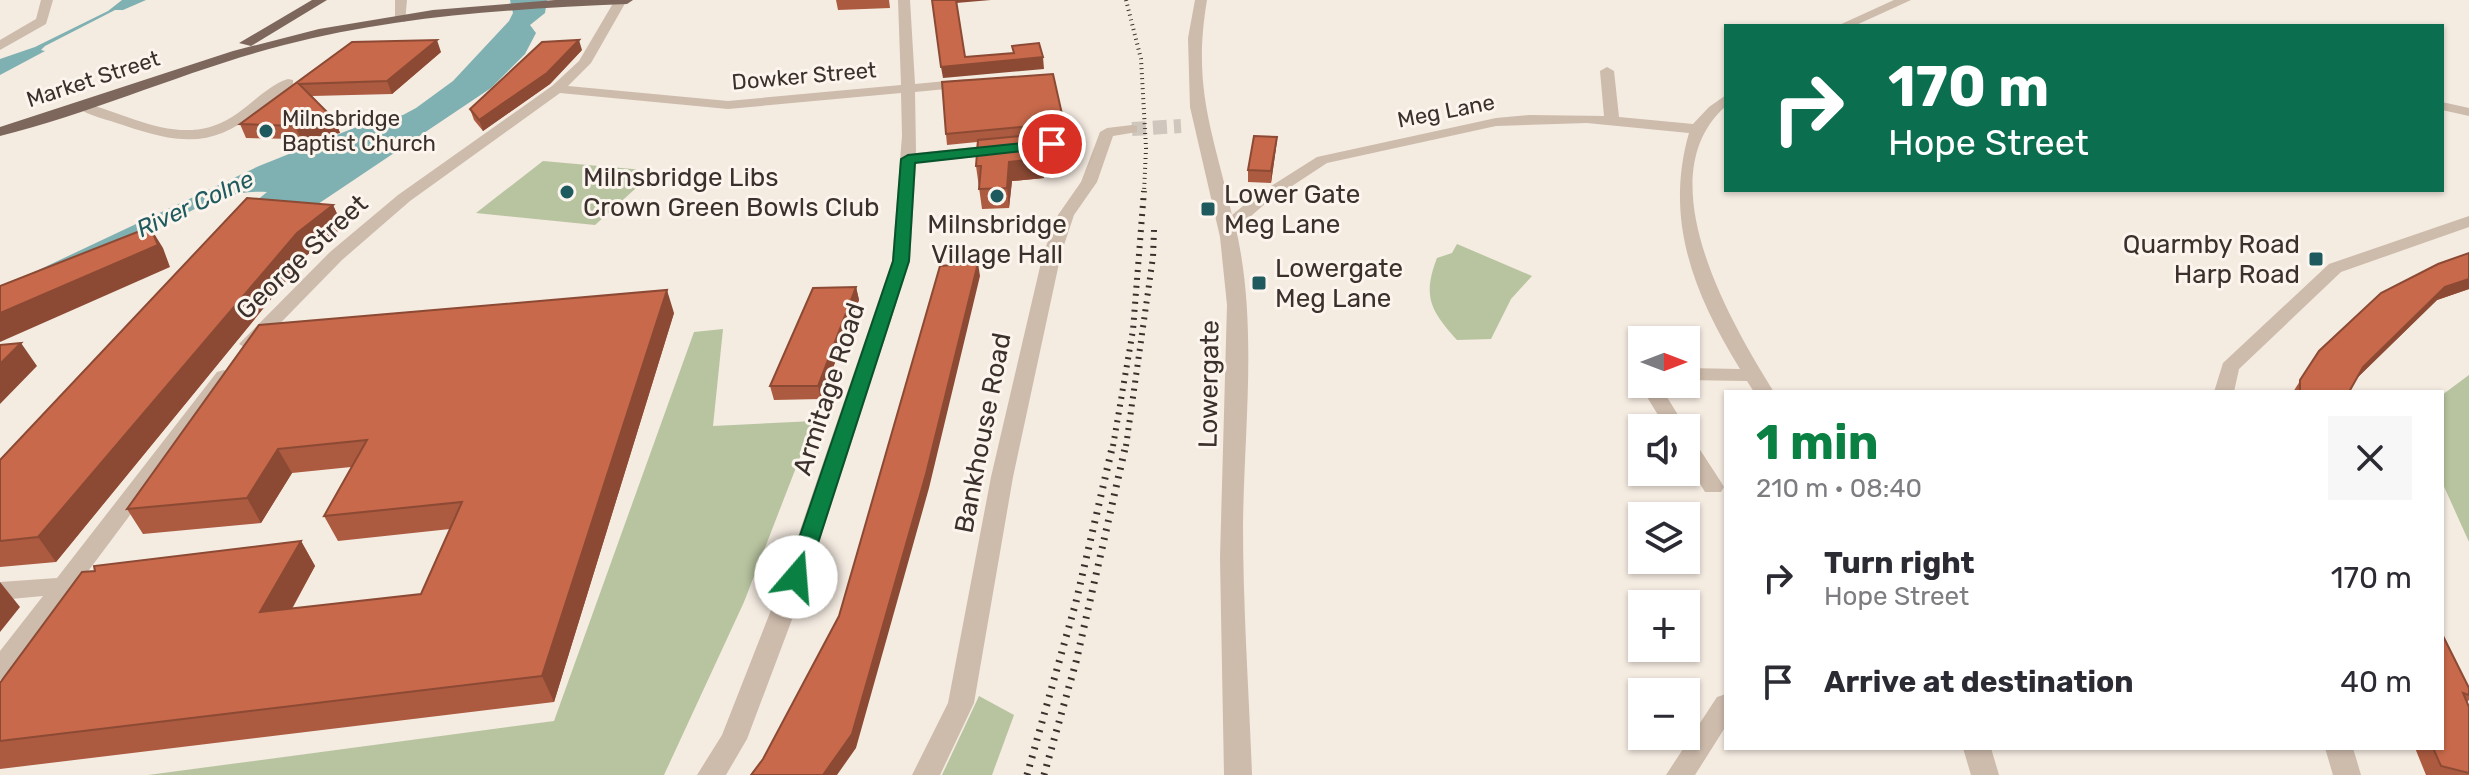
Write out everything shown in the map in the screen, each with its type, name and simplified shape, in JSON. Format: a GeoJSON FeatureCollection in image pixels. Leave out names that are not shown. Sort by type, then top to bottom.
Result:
{"type":"FeatureCollection","features":[{"type":"Feature","properties":{"kind":"main road","name":"Market Street"},"geometry":{"type":"LineString","coordinates":[[199,66],[264,34],[321,0]]}},
{"type":"Feature","properties":{"kind":"main road","name":"Market Street"},"geometry":{"type":"LineString","coordinates":[[0,132],[84,107],[199,66],[320,32],[483,5],[624,0]]}},
{"type":"Feature","properties":{"kind":"main road"},"geometry":{"type":"LineString","coordinates":[[264,34],[320,32]]}},
{"type":"Feature","properties":{"kind":"street"},"geometry":{"type":"LineString","coordinates":[[0,46],[42,21],[47,0]]}},
{"type":"Feature","properties":{"kind":"street"},"geometry":{"type":"LineString","coordinates":[[401,0],[401,19]]}},
{"type":"Feature","properties":{"kind":"street","name":"George Street"},"geometry":{"type":"LineString","coordinates":[[0,670],[261,328],[336,256],[404,198],[557,89],[584,63],[624,0]]}},
{"type":"Feature","properties":{"kind":"street","name":"Armitage Road"},"geometry":{"type":"LineString","coordinates":[[711,775],[734,739],[796,577],[901,261],[910,136],[904,0]]}},
{"type":"Feature","properties":{"kind":"street","name":"Lowergate"},"geometry":{"type":"LineString","coordinates":[[1201,0],[1193,30],[1190,126],[1227,228],[1234,272],[1237,336],[1232,531],[1238,775]]}},
{"type":"Feature","properties":{"kind":"street"},"geometry":{"type":"LineString","coordinates":[[1848,24],[1905,0]]}},
{"type":"Feature","properties":{"kind":"street"},"geometry":{"type":"LineString","coordinates":[[1607,71],[1612,120]]}},
{"type":"Feature","properties":{"kind":"street","name":"Dowker Street"},"geometry":{"type":"LineString","coordinates":[[557,89],[728,105],[980,82]]}},
{"type":"Feature","properties":{"kind":"street"},"geometry":{"type":"LineString","coordinates":[[84,107],[188,139],[214,134],[288,83]]}},
{"type":"Feature","properties":{"kind":"street"},"geometry":{"type":"LineString","coordinates":[[1724,101],[1697,129],[1687,176],[1688,223],[1705,280],[1730,336],[1759,384]]}},
{"type":"Feature","properties":{"kind":"street"},"geometry":{"type":"LineString","coordinates":[[2444,106],[2469,112]]}},
{"type":"Feature","properties":{"kind":"street"},"geometry":{"type":"LineString","coordinates":[[1707,116],[1724,118]]}},
{"type":"Feature","properties":{"kind":"street","name":"Meg Lane"},"geometry":{"type":"LineString","coordinates":[[1227,228],[1260,200],[1322,160],[1496,122],[1612,120],[1697,129]]}},
{"type":"Feature","properties":{"kind":"street","name":"Bankhouse Road"},"geometry":{"type":"LineString","coordinates":[[926,775],[961,703],[1002,477],[1052,254],[1066,215],[1089,182],[1107,132],[1132,129]]}},
{"type":"Feature","properties":{"kind":"street"},"geometry":{"type":"LineString","coordinates":[[908,159],[1052,144]]}},
{"type":"Feature","properties":{"kind":"street"},"geometry":{"type":"LineString","coordinates":[[2224,390],[2230,367],[2335,268],[2469,221]]}},
{"type":"Feature","properties":{"kind":"street"},"geometry":{"type":"LineString","coordinates":[[1700,376],[1759,384]]}},
{"type":"Feature","properties":{"kind":"street"},"geometry":{"type":"LineString","coordinates":[[1700,466],[1713,487]]}},
{"type":"Feature","properties":{"kind":"street"},"geometry":{"type":"LineString","coordinates":[[0,591],[62,586]]}},
{"type":"Feature","properties":{"kind":"street"},"geometry":{"type":"LineString","coordinates":[[1680,775],[1724,707]]}},
{"type":"Feature","properties":{"kind":"street"},"geometry":{"type":"LineString","coordinates":[[1978,750],[1985,775]]}},
{"type":"Feature","properties":{"kind":"street"},"geometry":{"type":"LineString","coordinates":[[2340,750],[2347,775]]}},
{"type":"Feature","properties":{"kind":"green space","name":"Milnsbridge Libs Crown Green Bowls Club"},"geometry":{"type":"Polygon","coordinates":[[[543,161],[655,171],[595,225],[476,213],[543,161]]]}},
{"type":"Feature","properties":{"kind":"green space"},"geometry":{"type":"Polygon","coordinates":[[[1457,244],[1532,276],[1511,299],[1491,339],[1457,340],[1435,312],[1430,293],[1432,272],[1437,258],[1452,253],[1457,244]]]}},
{"type":"Feature","properties":{"kind":"green space"},"geometry":{"type":"Polygon","coordinates":[[[723,329],[713,426],[814,421],[744,602],[664,775],[148,775],[554,721],[694,332],[723,329]]]}},
{"type":"Feature","properties":{"kind":"green space"},"geometry":{"type":"Polygon","coordinates":[[[2469,375],[2469,542],[2444,486],[2444,394],[2469,375]]]}},
{"type":"Feature","properties":{"kind":"green space"},"geometry":{"type":"Polygon","coordinates":[[[979,696],[1014,715],[992,775],[942,775],[979,696]]]}},
{"type":"Feature","properties":{"kind":"water"},"geometry":{"type":"Polygon","coordinates":[[[122,0],[146,0],[123,10],[115,10],[45,46],[41,50],[45,51],[0,75],[0,59],[35,47],[108,11],[122,0]]]}},
{"type":"Feature","properties":{"kind":"water","name":"River Colne"},"geometry":{"type":"Polygon","coordinates":[[[510,0],[547,0],[545,13],[530,25],[536,33],[525,54],[491,88],[318,204],[239,215],[267,192],[233,195],[217,199],[127,241],[30,274],[259,166],[359,126],[403,115],[416,108],[453,81],[509,21],[513,13],[510,0]]]}},
{"type":"Feature","properties":{"kind":"building"},"geometry":{"type":"Polygon","coordinates":[[[932,0],[956,0],[965,57],[1014,53],[1012,46],[1039,43],[1043,57],[941,67],[932,0]]]}},
{"type":"Feature","properties":{"kind":"building"},"geometry":{"type":"Polygon","coordinates":[[[437,40],[387,81],[299,84],[335,120],[295,126],[240,124],[352,42],[437,40]]]}},
{"type":"Feature","properties":{"kind":"building"},"geometry":{"type":"Polygon","coordinates":[[[579,40],[547,73],[479,120],[470,109],[542,42],[579,40]]]}},
{"type":"Feature","properties":{"kind":"building"},"geometry":{"type":"Polygon","coordinates":[[[1053,74],[1064,123],[946,134],[942,82],[1053,74]]]}},
{"type":"Feature","properties":{"kind":"building"},"geometry":{"type":"Polygon","coordinates":[[[1043,134],[1042,158],[1009,162],[1007,188],[979,189],[981,166],[976,166],[978,140],[1043,134]]]}},
{"type":"Feature","properties":{"kind":"building"},"geometry":{"type":"Polygon","coordinates":[[[1254,136],[1277,137],[1271,171],[1248,170],[1254,136]]]}},
{"type":"Feature","properties":{"kind":"building"},"geometry":{"type":"Polygon","coordinates":[[[247,198],[333,205],[297,233],[38,537],[0,541],[0,460],[247,198]]]}},
{"type":"Feature","properties":{"kind":"building"},"geometry":{"type":"Polygon","coordinates":[[[150,227],[158,245],[0,313],[0,286],[150,227]]]}},
{"type":"Feature","properties":{"kind":"building"},"geometry":{"type":"Polygon","coordinates":[[[2469,253],[2469,279],[2445,287],[2363,367],[2350,390],[2300,390],[2300,380],[2319,351],[2381,293],[2438,264],[2469,253]]]}},
{"type":"Feature","properties":{"kind":"building"},"geometry":{"type":"Polygon","coordinates":[[[978,263],[926,474],[852,734],[823,775],[751,775],[763,759],[839,616],[940,266],[978,263]]]}},
{"type":"Feature","properties":{"kind":"building"},"geometry":{"type":"Polygon","coordinates":[[[856,287],[818,386],[770,386],[813,288],[856,287]]]}},
{"type":"Feature","properties":{"kind":"building"},"geometry":{"type":"Polygon","coordinates":[[[667,290],[542,676],[0,741],[0,683],[82,572],[95,571],[94,566],[301,541],[260,612],[421,594],[462,502],[324,516],[367,440],[278,449],[247,498],[127,509],[259,325],[667,290]]]}},
{"type":"Feature","properties":{"kind":"building"},"geometry":{"type":"Polygon","coordinates":[[[21,343],[0,364],[0,345],[21,343]]]}},
{"type":"Feature","properties":{"kind":"building"},"geometry":{"type":"Polygon","coordinates":[[[2444,638],[2469,688],[2469,695],[2463,693],[2469,707],[2469,773],[2441,766],[2434,750],[2444,750],[2444,638]]]}},
{"type":"Feature","properties":{"kind":"tunnel"},"geometry":{"type":"LineString","coordinates":[[1132,129],[1181,126]]}},
{"type":"Feature","properties":{"kind":"railway"},"geometry":{"type":"LineString","coordinates":[[1126,0],[1141,59],[1146,148],[1144,193]]}},
{"type":"Feature","properties":{"kind":"railway"},"geometry":{"type":"LineString","coordinates":[[1113,446],[1133,330],[1144,191]]}},
{"type":"Feature","properties":{"kind":"railway"},"geometry":{"type":"LineString","coordinates":[[1126,446],[1153,257],[1154,230]]}},
{"type":"Feature","properties":{"kind":"railway"},"geometry":{"type":"LineString","coordinates":[[1027,775],[1076,602],[1113,444]]}},
{"type":"Feature","properties":{"kind":"railway"},"geometry":{"type":"LineString","coordinates":[[1044,775],[1076,662],[1126,444]]}},
{"type":"Feature","properties":{"kind":"place","name":"Milnsbridge Baptist Church"},"geometry":{"type":"Point","coordinates":[266,131]}},
{"type":"Feature","properties":{"kind":"place","name":"Milnsbridge Libs Crown Green Bowls Club"},"geometry":{"type":"Point","coordinates":[567,192]}},
{"type":"Feature","properties":{"kind":"place","name":"Milnsbridge Village Hall"},"geometry":{"type":"Point","coordinates":[997,196]}},
{"type":"Feature","properties":{"kind":"place","name":"Lower Gate Meg Lane"},"geometry":{"type":"Point","coordinates":[1208,209]}},
{"type":"Feature","properties":{"kind":"place","name":"Quarmby Road Harp Road"},"geometry":{"type":"Point","coordinates":[2316,259]}},
{"type":"Feature","properties":{"kind":"place","name":"Lowergate Meg Lane"},"geometry":{"type":"Point","coordinates":[1259,283]}},
{"type":"Feature","properties":{"kind":"route"},"geometry":{"type":"LineString","coordinates":[[796,577],[901,261],[908,159],[1052,144]]}}]}
